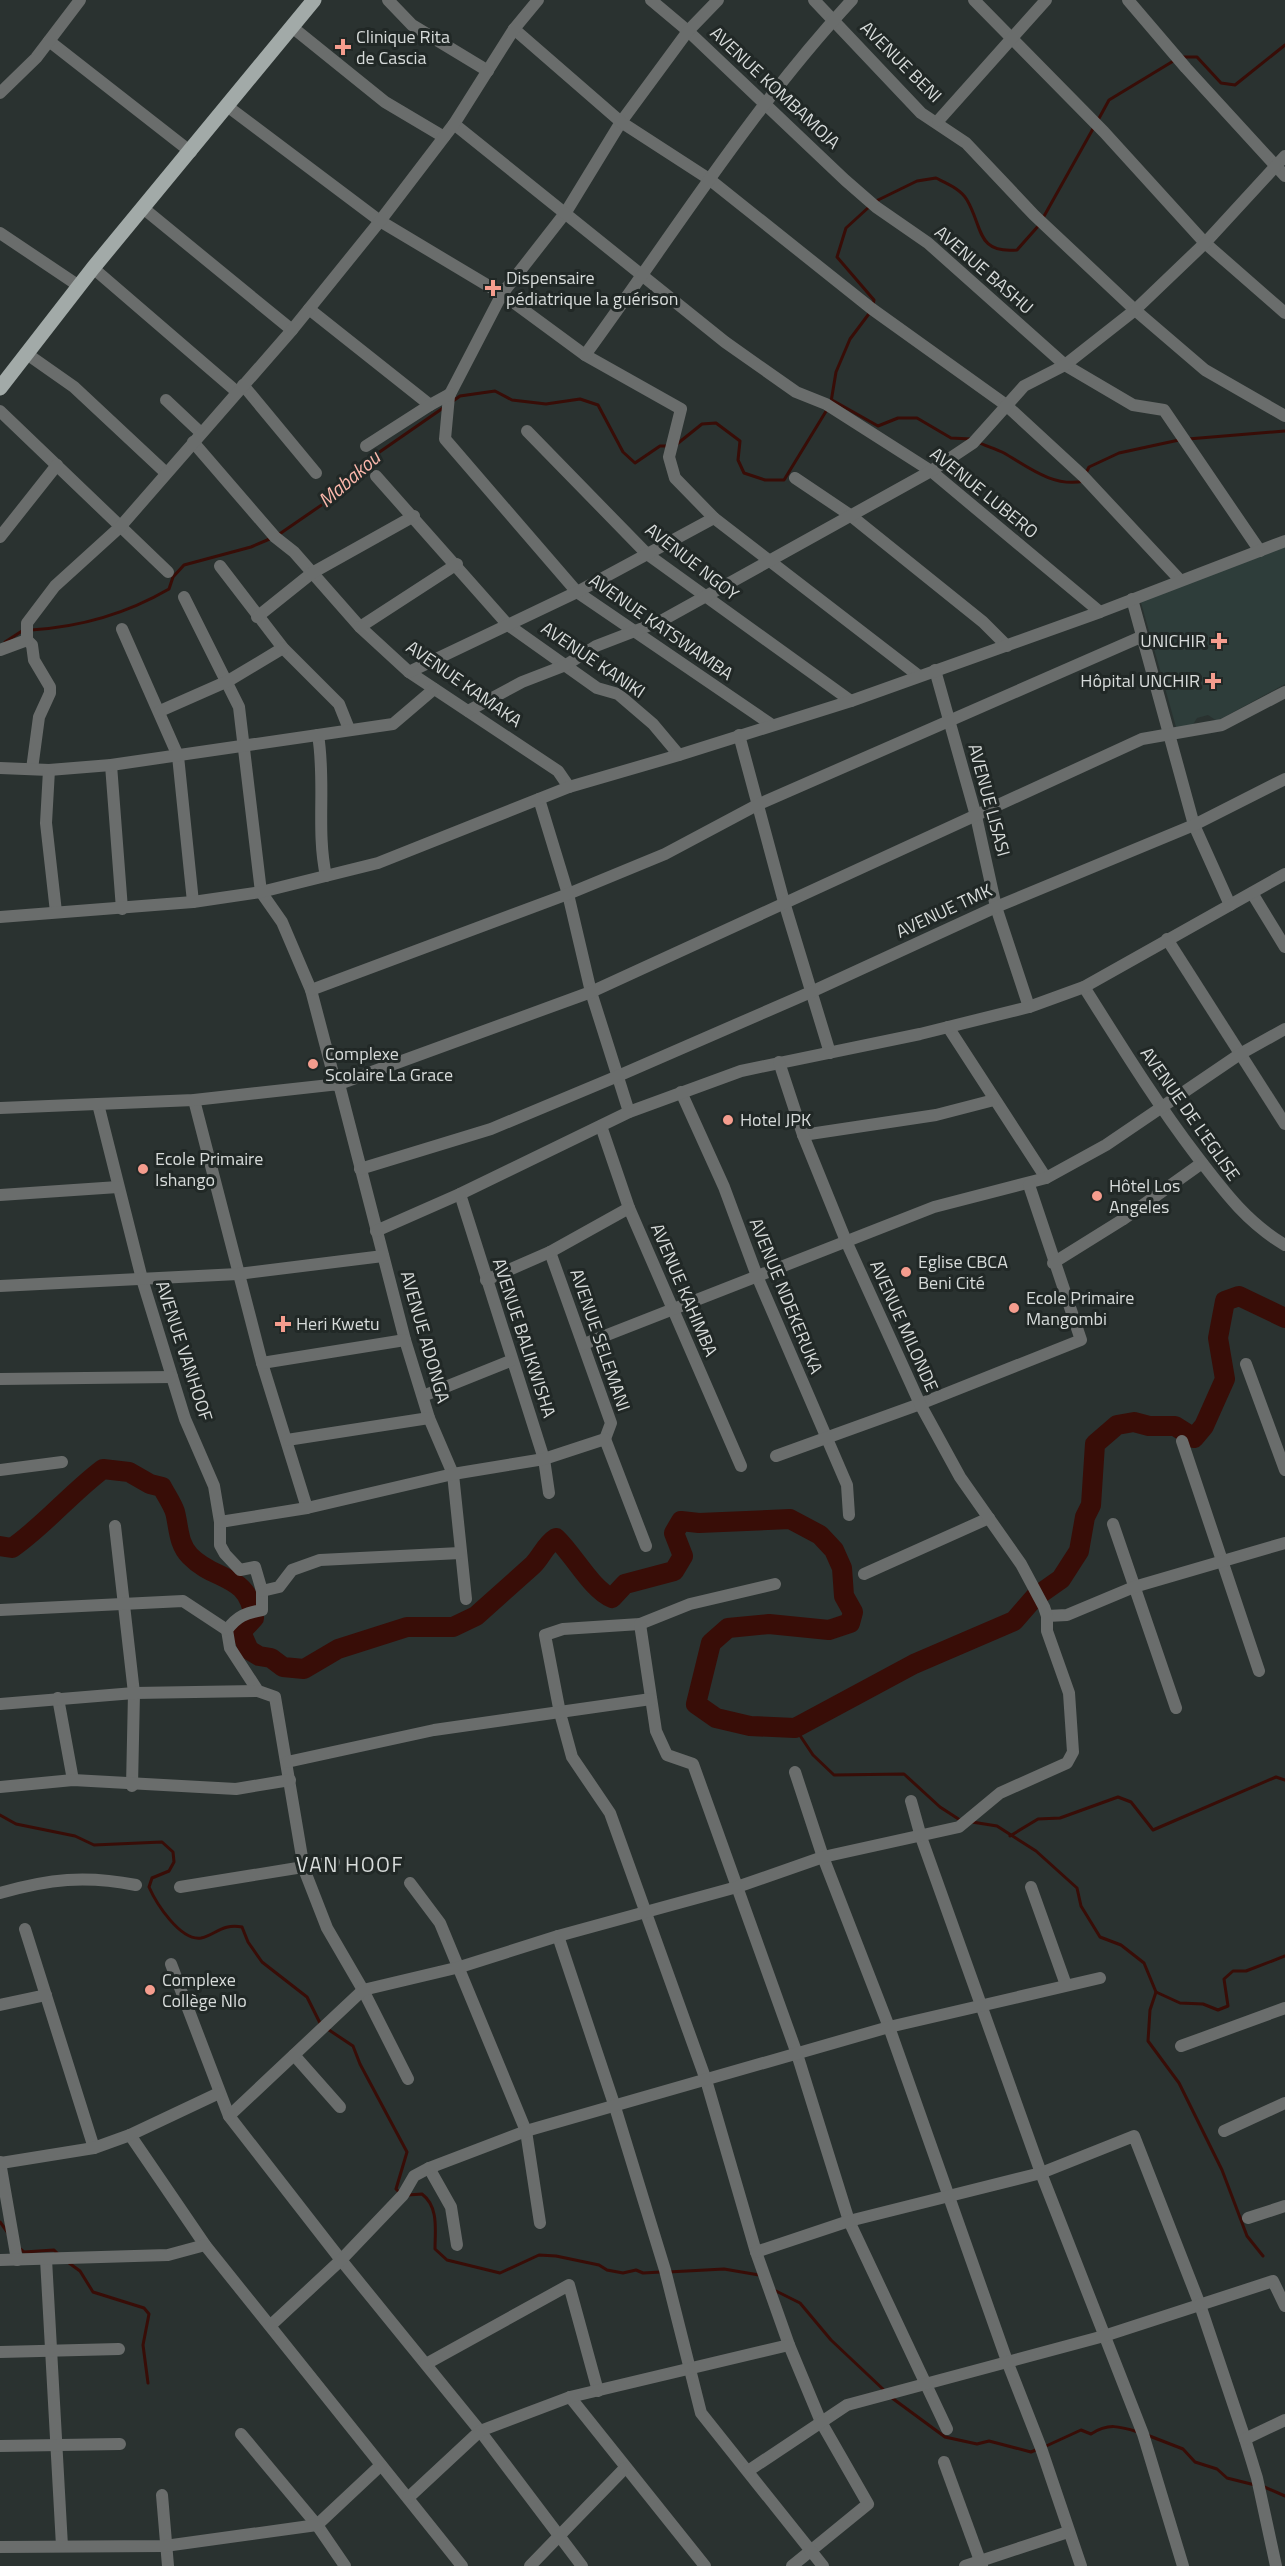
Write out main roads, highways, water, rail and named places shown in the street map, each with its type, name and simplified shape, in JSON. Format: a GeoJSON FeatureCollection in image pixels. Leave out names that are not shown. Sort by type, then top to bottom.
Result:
{"type":"FeatureCollection","features":[{"type":"Feature","properties":{"kind":"main road"},"geometry":{"type":"LineString","coordinates":[[0,388],[93,268],[191,152],[314,0]]}},
{"type":"Feature","properties":{"kind":"waterway"},"geometry":{"type":"LineString","coordinates":[[1180,57],[1197,57],[1221,83],[1235,85],[1285,45]]}},
{"type":"Feature","properties":{"kind":"waterway"},"geometry":{"type":"LineString","coordinates":[[1097,122],[1109,100],[1175,60]]}},
{"type":"Feature","properties":{"kind":"waterway"},"geometry":{"type":"LineString","coordinates":[[1043,218],[1094,127]]}},
{"type":"Feature","properties":{"kind":"waterway"},"geometry":{"type":"LineString","coordinates":[[874,202],[917,181],[936,178],[964,196],[983,237],[994,248],[1017,250],[1040,224]]}},
{"type":"Feature","properties":{"kind":"waterway"},"geometry":{"type":"LineString","coordinates":[[869,207],[846,228],[837,257],[874,300],[873,305]]}},
{"type":"Feature","properties":{"kind":"waterway"},"geometry":{"type":"LineString","coordinates":[[831,402],[836,372],[850,339],[871,311]]}},
{"type":"Feature","properties":{"kind":"waterway","name":"Mabakou"},"geometry":{"type":"LineString","coordinates":[[453,401],[460,396],[495,391],[512,400],[546,404],[580,399],[598,405],[623,452],[635,463],[660,446],[667,446]]}},
{"type":"Feature","properties":{"kind":"waterway"},"geometry":{"type":"LineString","coordinates":[[832,400],[878,426],[898,418],[917,418],[951,438],[971,439]]}},
{"type":"Feature","properties":{"kind":"waterway","name":"Mabakou"},"geometry":{"type":"LineString","coordinates":[[278,535],[339,493],[368,460],[443,408]]}},
{"type":"Feature","properties":{"kind":"waterway"},"geometry":{"type":"LineString","coordinates":[[677,444],[702,424],[716,423],[740,441],[738,460],[744,473],[765,480],[784,480],[828,408]]}},
{"type":"Feature","properties":{"kind":"waterway"},"geometry":{"type":"LineString","coordinates":[[1188,439],[1285,431]]}},
{"type":"Feature","properties":{"kind":"waterway"},"geometry":{"type":"LineString","coordinates":[[1086,473],[1089,467],[1119,453],[1179,440]]}},
{"type":"Feature","properties":{"kind":"waterway"},"geometry":{"type":"LineString","coordinates":[[977,442],[1004,453],[1052,479],[1062,482],[1084,481]]}},
{"type":"Feature","properties":{"kind":"waterway","name":"Mabakou"},"geometry":{"type":"LineString","coordinates":[[31,630],[85,622],[136,606],[169,589],[173,577],[184,565],[251,547],[272,538]]}},
{"type":"Feature","properties":{"kind":"waterway","name":"Mabakou"},"geometry":{"type":"LineString","coordinates":[[5,642],[22,631]]}},
{"type":"Feature","properties":{"kind":"waterway"},"geometry":{"type":"LineString","coordinates":[[0,1546],[12,1548],[103,1469],[129,1472],[150,1484],[162,1487],[174,1509],[181,1541],[190,1556],[238,1585],[245,1593],[251,1603],[254,1618],[241,1632],[249,1650],[259,1656],[271,1658],[283,1667],[304,1669],[338,1649],[407,1627],[453,1627],[476,1616],[533,1565],[556,1538],[597,1588],[612,1598],[625,1584],[674,1571],[683,1556],[674,1533],[681,1521],[699,1523],[790,1519],[820,1535],[834,1550],[842,1568],[844,1596],[853,1612],[850,1623],[829,1630],[769,1624],[728,1628],[711,1643],[696,1704],[716,1718],[750,1726],[795,1728],[914,1664],[1014,1621],[1034,1598],[1061,1579],[1079,1551],[1085,1517],[1091,1505],[1095,1444],[1117,1425],[1134,1422],[1149,1426],[1175,1426],[1194,1438],[1204,1426],[1225,1379],[1218,1338],[1225,1301],[1239,1296],[1285,1318]]}},
{"type":"Feature","properties":{"kind":"waterway"},"geometry":{"type":"LineString","coordinates":[[795,1728],[813,1755],[834,1775],[904,1774],[940,1807],[960,1820]]}},
{"type":"Feature","properties":{"kind":"waterway"},"geometry":{"type":"LineString","coordinates":[[1010,1836],[1038,1819],[1060,1818],[1118,1797],[1131,1802],[1153,1830],[1276,1777],[1285,1780]]}},
{"type":"Feature","properties":{"kind":"waterway"},"geometry":{"type":"LineString","coordinates":[[0,1815],[16,1824],[75,1836],[94,1845],[162,1842],[173,1852],[174,1862],[169,1871],[152,1878],[149,1887],[170,1920],[185,1934],[201,1938],[224,1928],[242,1927],[248,1942],[262,1962],[307,1997],[320,2023]]}},
{"type":"Feature","properties":{"kind":"waterway"},"geometry":{"type":"LineString","coordinates":[[972,1822],[997,1826],[1036,1851],[1077,1888],[1081,1906],[1100,1937],[1121,1945],[1144,1963],[1156,1992],[1180,2003],[1203,2004],[1218,2010],[1228,2006],[1224,1979],[1233,1971],[1246,1971],[1285,1956]]}},
{"type":"Feature","properties":{"kind":"waterway"},"geometry":{"type":"LineString","coordinates":[[1156,1992],[1150,2010],[1148,2041],[1179,2083],[1222,2170],[1247,2236],[1263,2256]]}},
{"type":"Feature","properties":{"kind":"waterway"},"geometry":{"type":"LineString","coordinates":[[326,2028],[353,2046],[360,2064],[407,2152],[396,2189],[399,2192]]}},
{"type":"Feature","properties":{"kind":"waterway"},"geometry":{"type":"LineString","coordinates":[[408,2195],[422,2194],[431,2205],[435,2219],[435,2249],[447,2260],[500,2273],[539,2255],[556,2256],[599,2265],[607,2270],[623,2273],[636,2270],[643,2273],[661,2272]]}},
{"type":"Feature","properties":{"kind":"waterway"},"geometry":{"type":"LineString","coordinates":[[0,2222],[8,2233]]}},
{"type":"Feature","properties":{"kind":"waterway"},"geometry":{"type":"LineString","coordinates":[[19,2248],[24,2252],[54,2250],[59,2255]]}},
{"type":"Feature","properties":{"kind":"waterway"},"geometry":{"type":"LineString","coordinates":[[69,2263],[80,2271],[93,2292],[144,2308],[149,2314],[143,2345],[148,2383]]}},
{"type":"Feature","properties":{"kind":"waterway"},"geometry":{"type":"LineString","coordinates":[[668,2272],[724,2269],[759,2275]]}},
{"type":"Feature","properties":{"kind":"waterway"},"geometry":{"type":"LineString","coordinates":[[774,2290],[800,2303],[831,2340],[885,2391]]}},
{"type":"Feature","properties":{"kind":"waterway"},"geometry":{"type":"LineString","coordinates":[[892,2398],[945,2437],[977,2444],[989,2441],[1031,2452],[1038,2449]]}},
{"type":"Feature","properties":{"kind":"waterway"},"geometry":{"type":"LineString","coordinates":[[1044,2447],[1081,2430],[1091,2434],[1103,2428],[1114,2427],[1138,2432]]}},
{"type":"Feature","properties":{"kind":"waterway"},"geometry":{"type":"LineString","coordinates":[[1147,2435],[1183,2449],[1195,2462],[1217,2469],[1227,2478],[1255,2485]]}},
{"type":"Feature","properties":{"kind":"waterway"},"geometry":{"type":"LineString","coordinates":[[1262,2486],[1285,2496]]}},
{"type":"Feature","properties":{"kind":"place","name":"Clinique Rita de Cascia"},"geometry":{"type":"Point","coordinates":[343,47]}},
{"type":"Feature","properties":{"kind":"place","name":"Dispensaire pédiatrique la guérison"},"geometry":{"type":"Point","coordinates":[493,288]}},
{"type":"Feature","properties":{"kind":"place","name":"UNICHIR"},"geometry":{"type":"Point","coordinates":[1219,641]}},
{"type":"Feature","properties":{"kind":"place","name":"Hôpital UNCHIR"},"geometry":{"type":"Point","coordinates":[1213,681]}},
{"type":"Feature","properties":{"kind":"place","name":"Complexe Scolaire La Grace"},"geometry":{"type":"Point","coordinates":[313,1064]}},
{"type":"Feature","properties":{"kind":"place","name":"Hotel JPK"},"geometry":{"type":"Point","coordinates":[728,1120]}},
{"type":"Feature","properties":{"kind":"place","name":"Ecole Primaire Ishango"},"geometry":{"type":"Point","coordinates":[143,1169]}},
{"type":"Feature","properties":{"kind":"place","name":"Hôtel Los Angeles"},"geometry":{"type":"Point","coordinates":[1097,1196]}},
{"type":"Feature","properties":{"kind":"place","name":"Eglise CBCA Beni Cité"},"geometry":{"type":"Point","coordinates":[906,1272]}},
{"type":"Feature","properties":{"kind":"place","name":"Ecole Primaire Mangombi"},"geometry":{"type":"Point","coordinates":[1014,1308]}},
{"type":"Feature","properties":{"kind":"place","name":"Heri Kwetu"},"geometry":{"type":"Point","coordinates":[283,1324]}},
{"type":"Feature","properties":{"kind":"place","name":"Complexe Collège Nlo"},"geometry":{"type":"Point","coordinates":[150,1990]}},
{"type":"Feature","properties":{"kind":"district","name":"VAN HOOF"},"geometry":{"type":"Point","coordinates":[350,1865]}}]}
